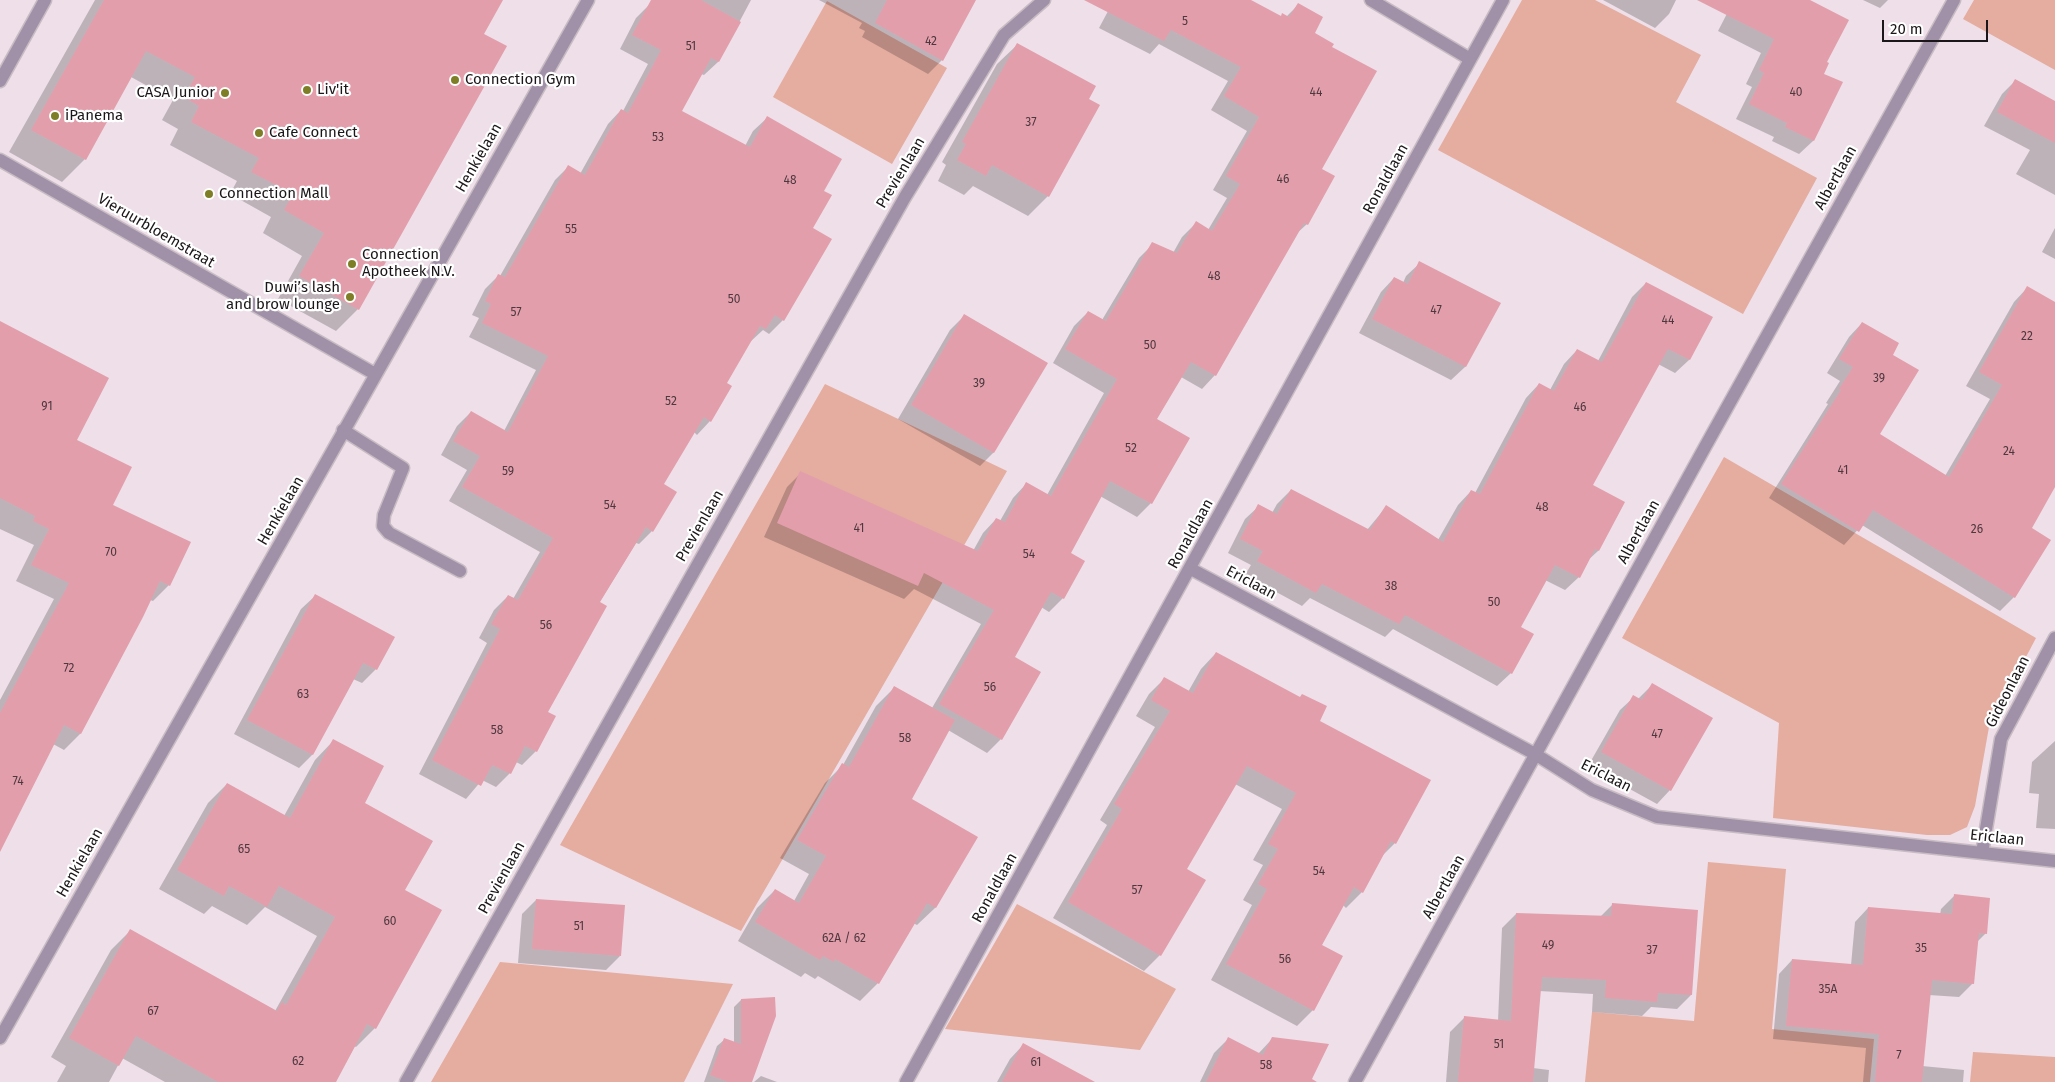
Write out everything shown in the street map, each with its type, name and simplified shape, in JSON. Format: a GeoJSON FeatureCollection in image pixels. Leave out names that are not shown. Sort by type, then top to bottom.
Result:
{"type":"FeatureCollection","features":[{"type":"Feature","properties":{"kind":"street"},"geometry":{"type":"LineString","coordinates":[[0,81],[45,0]]}},
{"type":"Feature","properties":{"kind":"street","name":"Henkielaan"},"geometry":{"type":"LineString","coordinates":[[0,1038],[588,0]]}},
{"type":"Feature","properties":{"kind":"street","name":"Previenlaan"},"geometry":{"type":"LineString","coordinates":[[406,1082],[905,197],[1004,35],[1044,0]]}},
{"type":"Feature","properties":{"kind":"street"},"geometry":{"type":"LineString","coordinates":[[1371,0],[1470,59]]}},
{"type":"Feature","properties":{"kind":"street","name":"Ronaldlaan"},"geometry":{"type":"LineString","coordinates":[[906,1082],[1503,0]]}},
{"type":"Feature","properties":{"kind":"street","name":"Albertlaan"},"geometry":{"type":"LineString","coordinates":[[1355,1082],[1954,0]]}},
{"type":"Feature","properties":{"kind":"street","name":"Vieruurbloemstraat"},"geometry":{"type":"LineString","coordinates":[[0,160],[375,374]]}},
{"type":"Feature","properties":{"kind":"street"},"geometry":{"type":"LineString","coordinates":[[343,430],[403,468],[384,515],[382,526],[389,533],[460,571]]}},
{"type":"Feature","properties":{"kind":"street","name":"Ericlaan"},"geometry":{"type":"LineString","coordinates":[[1190,569],[1535,754],[1592,790],[1657,817],[2055,860]]}},
{"type":"Feature","properties":{"kind":"street","name":"Gideonlaan"},"geometry":{"type":"LineString","coordinates":[[1982,853],[2001,739],[2055,638]]}},
{"type":"Feature","properties":{"kind":"shaded area"},"geometry":{"type":"Polygon","coordinates":[[[1522,0],[1595,0],[1701,55],[1676,102],[1817,178],[1743,314],[1438,150],[1522,0]]]}},
{"type":"Feature","properties":{"kind":"shaded area"},"geometry":{"type":"Polygon","coordinates":[[[1974,0],[2055,0],[2055,70],[1963,19],[1974,0]]]}},
{"type":"Feature","properties":{"kind":"shaded area"},"geometry":{"type":"Polygon","coordinates":[[[827,1],[947,68],[892,164],[773,97],[827,1]]]}},
{"type":"Feature","properties":{"kind":"shaded area"},"geometry":{"type":"Polygon","coordinates":[[[825,384],[1007,471],[741,931],[560,845],[825,384]]]}},
{"type":"Feature","properties":{"kind":"shaded area"},"geometry":{"type":"Polygon","coordinates":[[[1724,457],[2036,638],[1989,727],[1975,806],[1967,827],[1950,835],[1927,835],[1773,818],[1779,723],[1622,638],[1724,457]]]}},
{"type":"Feature","properties":{"kind":"shaded area"},"geometry":{"type":"Polygon","coordinates":[[[1708,862],[1786,869],[1772,1029],[1874,1039],[1870,1082],[1585,1082],[1592,1012],[1694,1021],[1708,862]]]}},
{"type":"Feature","properties":{"kind":"shaded area"},"geometry":{"type":"Polygon","coordinates":[[[1017,904],[1176,989],[1140,1050],[945,1029],[1017,904]]]}},
{"type":"Feature","properties":{"kind":"shaded area"},"geometry":{"type":"Polygon","coordinates":[[[500,962],[733,984],[684,1082],[431,1082],[500,962]]]}},
{"type":"Feature","properties":{"kind":"shaded area"},"geometry":{"type":"Polygon","coordinates":[[[1973,1052],[2055,1057],[2055,1082],[1970,1082],[1973,1052]]]}},
{"type":"Feature","properties":{"kind":"building"},"geometry":{"type":"Polygon","coordinates":[[[104,0],[503,0],[484,34],[507,46],[359,310],[299,276],[324,233],[284,210],[293,194],[251,172],[259,158],[191,122],[199,106],[184,97],[195,77],[146,51],[86,160],[31,130],[104,0]]]}},
{"type":"Feature","properties":{"kind":"building"},"geometry":{"type":"Polygon","coordinates":[[[651,0],[701,0],[741,22],[719,62],[711,58],[682,111],[750,147],[767,116],[842,159],[824,191],[832,195],[813,228],[832,239],[784,321],[775,315],[766,329],[760,326],[727,383],[732,386],[711,422],[704,417],[664,484],[677,492],[653,532],[646,527],[600,602],[607,606],[548,712],[556,716],[537,752],[525,746],[511,774],[492,765],[481,786],[432,760],[500,629],[491,624],[508,595],[518,600],[553,538],[462,487],[480,456],[453,441],[471,411],[508,432],[548,356],[482,323],[491,304],[485,301],[498,274],[505,277],[568,165],[585,175],[621,109],[628,113],[661,50],[632,35],[651,0]]]}},
{"type":"Feature","properties":{"kind":"building"},"geometry":{"type":"Polygon","coordinates":[[[887,0],[976,0],[943,61],[875,23],[887,0]]]}},
{"type":"Feature","properties":{"kind":"building"},"geometry":{"type":"Polygon","coordinates":[[[1084,0],[1251,0],[1281,16],[1282,13],[1289,17],[1298,3],[1323,17],[1315,33],[1334,44],[1332,47],[1377,71],[1322,169],[1335,176],[1308,225],[1304,223],[1216,376],[1191,362],[1157,419],[1190,438],[1152,504],[1110,481],[1071,553],[1085,561],[1064,599],[1051,592],[1015,657],[1041,672],[1002,740],[939,704],[994,610],[924,573],[918,586],[777,523],[800,471],[978,551],[996,518],[1005,522],[1026,482],[1051,496],[1117,379],[1065,349],[1088,311],[1106,321],[1152,242],[1177,253],[1196,221],[1212,231],[1240,184],[1226,176],[1259,117],[1224,96],[1241,67],[1171,30],[1164,41],[1084,0]]]}},
{"type":"Feature","properties":{"kind":"building"},"geometry":{"type":"Polygon","coordinates":[[[1697,0],[1810,0],[1849,20],[1827,62],[1829,63],[1824,74],[1843,82],[1814,141],[1785,127],[1787,123],[1749,104],[1764,73],[1759,70],[1774,39],[1697,0]]]}},
{"type":"Feature","properties":{"kind":"building"},"geometry":{"type":"Polygon","coordinates":[[[1017,43],[1096,86],[1089,99],[1100,105],[1049,197],[992,165],[986,176],[957,160],[966,144],[962,142],[1017,43]]]}},
{"type":"Feature","properties":{"kind":"building"},"geometry":{"type":"Polygon","coordinates":[[[2015,79],[2055,101],[2055,143],[1997,112],[2015,79]]]}},
{"type":"Feature","properties":{"kind":"building"},"geometry":{"type":"Polygon","coordinates":[[[1419,261],[1501,303],[1466,367],[1372,319],[1394,277],[1408,284],[1419,261]]]}},
{"type":"Feature","properties":{"kind":"building"},"geometry":{"type":"Polygon","coordinates":[[[1646,282],[1713,317],[1690,360],[1668,349],[1593,485],[1625,502],[1599,551],[1595,549],[1580,578],[1555,565],[1521,627],[1534,634],[1512,674],[1405,615],[1399,624],[1322,584],[1316,593],[1257,561],[1263,551],[1240,539],[1258,504],[1277,514],[1291,489],[1370,530],[1386,505],[1443,542],[1471,490],[1480,494],[1539,383],[1554,391],[1577,349],[1602,362],[1646,282]]]}},
{"type":"Feature","properties":{"kind":"building"},"geometry":{"type":"Polygon","coordinates":[[[2027,286],[2055,302],[2055,487],[2032,528],[2051,540],[2015,598],[1873,510],[1859,532],[1781,484],[1841,390],[1839,389],[1853,367],[1839,359],[1862,322],[1899,343],[1893,355],[1919,370],[1880,434],[1949,477],[2002,385],[1979,372],[2027,286]]]}},
{"type":"Feature","properties":{"kind":"building"},"geometry":{"type":"Polygon","coordinates":[[[964,314],[1048,363],[994,453],[911,405],[964,314]]]}},
{"type":"Feature","properties":{"kind":"building"},"geometry":{"type":"Polygon","coordinates":[[[0,321],[109,378],[77,440],[132,467],[113,505],[191,542],[170,586],[160,581],[81,734],[64,725],[0,852],[0,713],[69,583],[31,565],[49,529],[33,521],[35,516],[0,498],[0,321]]]}},
{"type":"Feature","properties":{"kind":"building"},"geometry":{"type":"Polygon","coordinates":[[[315,594],[395,637],[377,670],[363,663],[313,755],[247,720],[315,594]]]}},
{"type":"Feature","properties":{"kind":"building"},"geometry":{"type":"Polygon","coordinates":[[[1216,652],[1300,697],[1302,694],[1327,706],[1320,721],[1431,780],[1396,844],[1391,841],[1363,893],[1354,887],[1322,945],[1343,956],[1314,1011],[1226,964],[1267,889],[1258,884],[1278,849],[1268,844],[1296,793],[1247,766],[1187,869],[1206,880],[1161,956],[1068,902],[1122,809],[1114,804],[1170,711],[1151,700],[1164,677],[1193,693],[1216,652]]]}},
{"type":"Feature","properties":{"kind":"building"},"geometry":{"type":"Polygon","coordinates":[[[1652,683],[1713,718],[1671,791],[1601,752],[1633,695],[1642,700],[1652,683]]]}},
{"type":"Feature","properties":{"kind":"building"},"geometry":{"type":"Polygon","coordinates":[[[894,686],[955,720],[912,799],[978,837],[936,908],[927,903],[879,984],[835,959],[834,962],[823,956],[820,960],[755,922],[775,889],[799,903],[826,856],[797,840],[842,763],[849,767],[894,686]]]}},
{"type":"Feature","properties":{"kind":"building"},"geometry":{"type":"Polygon","coordinates":[[[333,739],[384,766],[365,803],[433,841],[405,890],[442,910],[376,1029],[367,1024],[336,1082],[218,1082],[136,1036],[119,1066],[69,1038],[130,929],[277,1011],[282,1002],[286,1005],[335,917],[279,886],[267,907],[229,886],[224,896],[177,870],[227,783],[290,818],[333,739]]]}},
{"type":"Feature","properties":{"kind":"building"},"geometry":{"type":"Polygon","coordinates":[[[1954,894],[1990,898],[1987,934],[1979,933],[1974,984],[1932,980],[1922,1082],[1875,1082],[1879,1034],[1786,1026],[1792,959],[1863,965],[1868,907],[1952,914],[1954,894]]]}},
{"type":"Feature","properties":{"kind":"building"},"geometry":{"type":"Polygon","coordinates":[[[536,899],[625,905],[621,956],[532,949],[536,899]]]}},
{"type":"Feature","properties":{"kind":"building"},"geometry":{"type":"Polygon","coordinates":[[[1612,903],[1698,910],[1692,995],[1658,993],[1657,1002],[1605,998],[1606,980],[1542,977],[1533,1082],[1458,1082],[1464,1016],[1511,1021],[1516,913],[1611,916],[1612,903]]]}},
{"type":"Feature","properties":{"kind":"building"},"geometry":{"type":"Polygon","coordinates":[[[775,997],[776,1016],[752,1082],[728,1082],[710,1075],[724,1038],[741,1044],[741,999],[775,997]]]}},
{"type":"Feature","properties":{"kind":"building"},"geometry":{"type":"Polygon","coordinates":[[[1228,1037],[1263,1055],[1272,1037],[1329,1044],[1312,1079],[1317,1082],[1206,1082],[1228,1037]]]}},
{"type":"Feature","properties":{"kind":"building"},"geometry":{"type":"Polygon","coordinates":[[[1023,1043],[1095,1082],[1002,1082],[1023,1043]]]}},
{"type":"Feature","properties":{"kind":"place","name":"Connection Gym"},"geometry":{"type":"Point","coordinates":[455,80]}},
{"type":"Feature","properties":{"kind":"place","name":"Liv'it"},"geometry":{"type":"Point","coordinates":[307,90]}},
{"type":"Feature","properties":{"kind":"place","name":"CASA Junior"},"geometry":{"type":"Point","coordinates":[225,93]}},
{"type":"Feature","properties":{"kind":"place","name":"iPanema"},"geometry":{"type":"Point","coordinates":[55,116]}},
{"type":"Feature","properties":{"kind":"place","name":"Cafe Connect"},"geometry":{"type":"Point","coordinates":[259,133]}},
{"type":"Feature","properties":{"kind":"place","name":"Connection Mall"},"geometry":{"type":"Point","coordinates":[209,194]}},
{"type":"Feature","properties":{"kind":"place","name":"Connection Apotheek N.V."},"geometry":{"type":"Point","coordinates":[352,264]}},
{"type":"Feature","properties":{"kind":"place","name":"Duwi’s lash and brow lounge"},"geometry":{"type":"Point","coordinates":[350,297]}}]}
